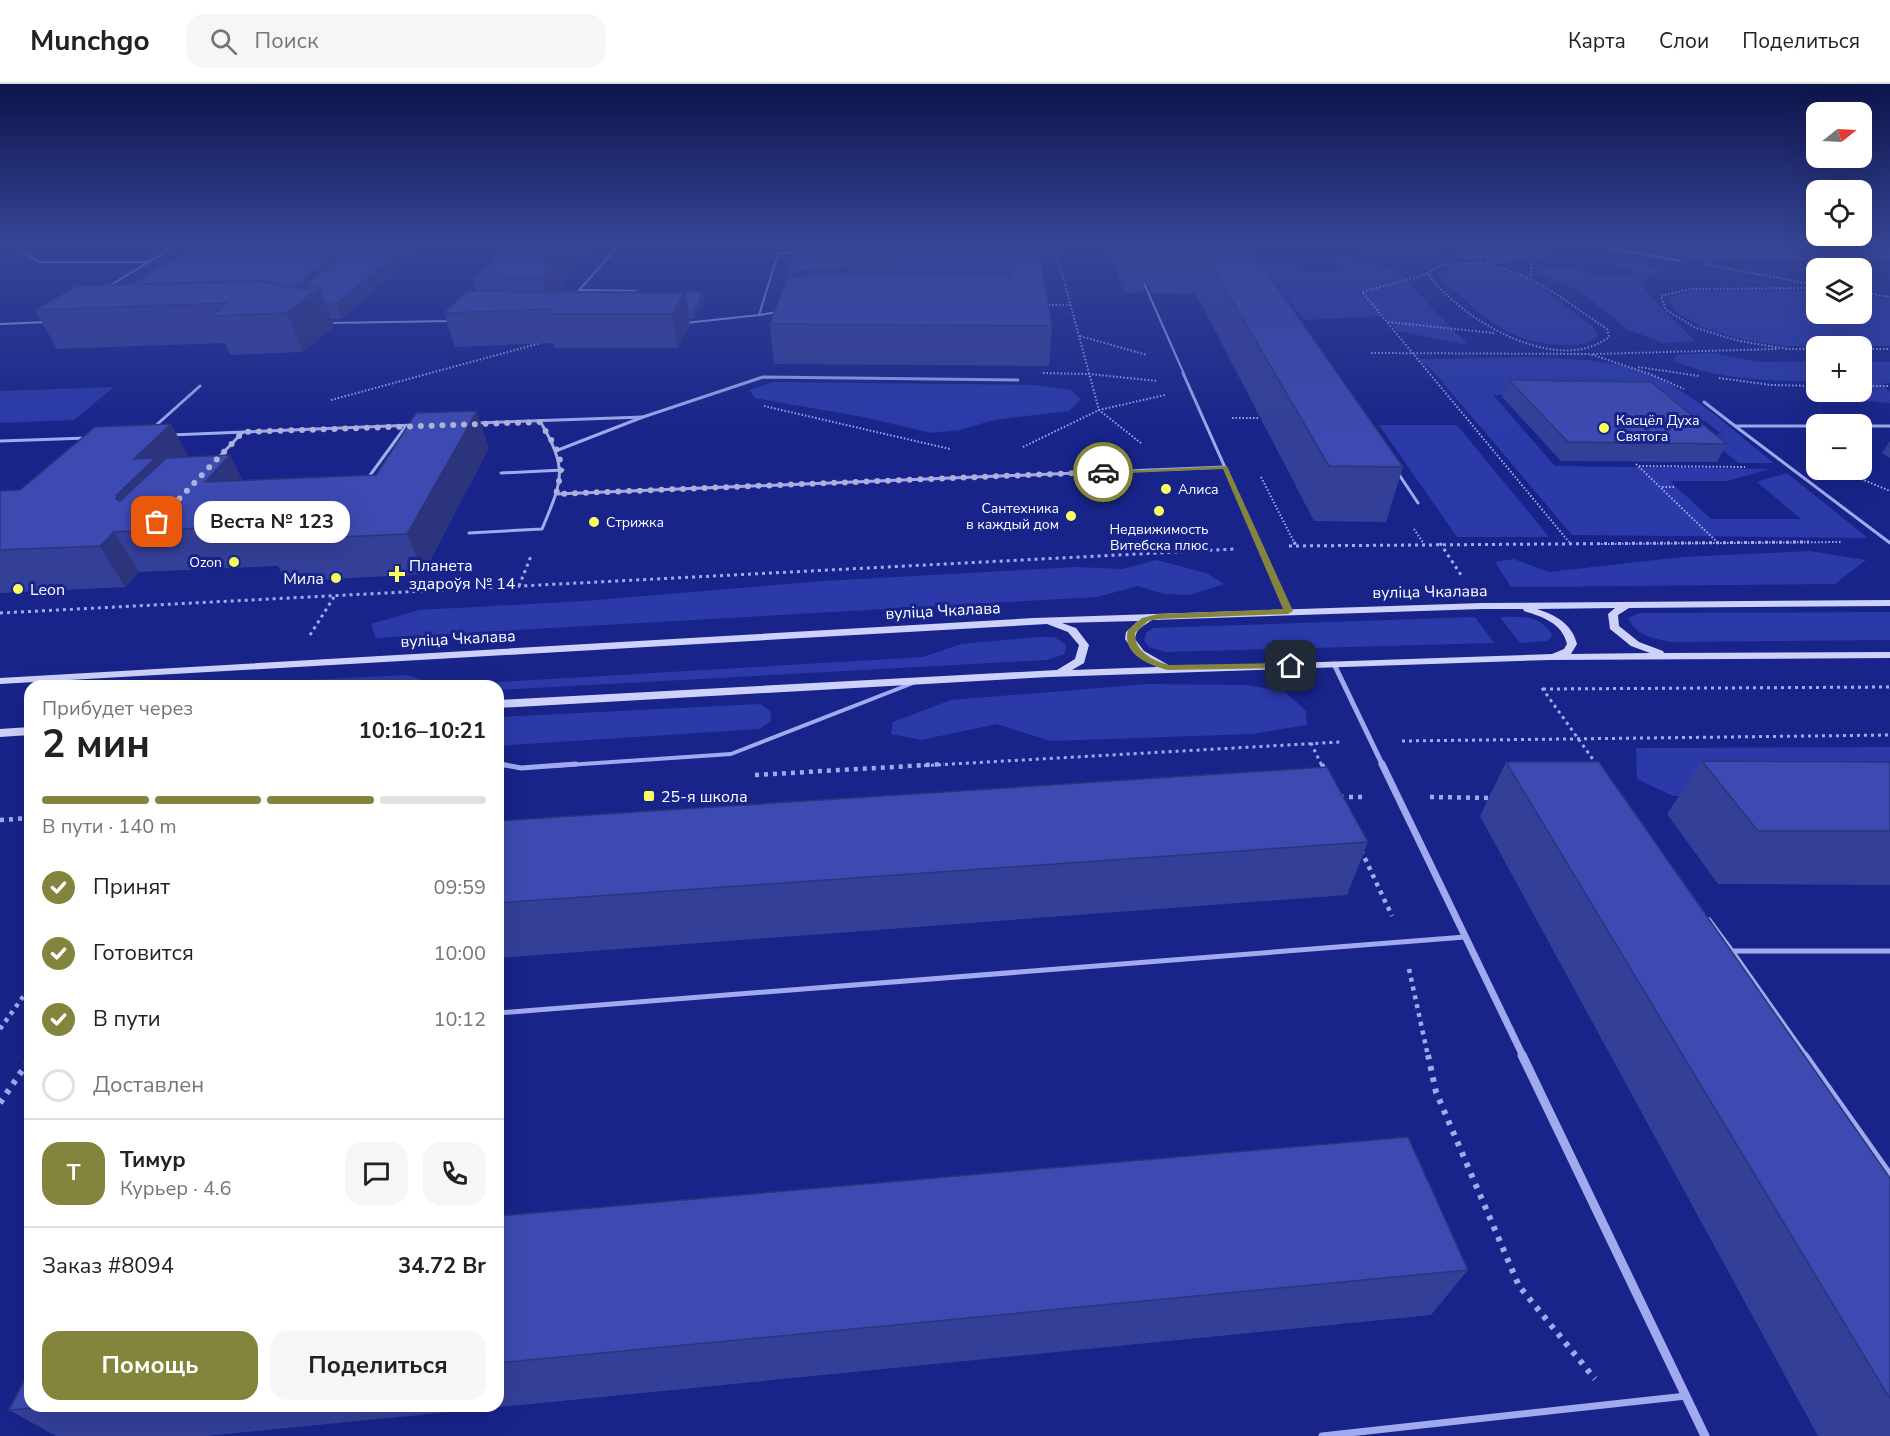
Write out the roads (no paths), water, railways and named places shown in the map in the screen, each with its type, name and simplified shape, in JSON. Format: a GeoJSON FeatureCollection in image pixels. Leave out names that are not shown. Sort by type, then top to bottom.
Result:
{"type":"FeatureCollection","features":[{"type":"Feature","properties":{"kind":"main road","name":"вуліца Чкалава"},"geometry":{"type":"LineString","coordinates":[[0,681],[1034,621],[1288,611],[1510,606],[1890,603]]}},
{"type":"Feature","properties":{"kind":"main road"},"geometry":{"type":"LineString","coordinates":[[1639,605],[1618,609],[1613,614],[1614,627],[1622,636],[1652,651],[1687,657]]}},
{"type":"Feature","properties":{"kind":"main road"},"geometry":{"type":"LineString","coordinates":[[1510,606],[1549,616],[1567,630],[1572,644],[1568,651],[1549,657]]}},
{"type":"Feature","properties":{"kind":"main road"},"geometry":{"type":"LineString","coordinates":[[1158,616],[1145,619],[1131,632],[1130,641],[1134,649],[1154,664],[1184,669]]}},
{"type":"Feature","properties":{"kind":"main road"},"geometry":{"type":"LineString","coordinates":[[1034,621],[1054,623],[1072,630],[1084,645],[1084,653],[1072,667],[1049,674]]}},
{"type":"Feature","properties":{"kind":"main road"},"geometry":{"type":"LineString","coordinates":[[504,704],[922,680],[1184,669],[1549,657],[1890,655]]}},
{"type":"Feature","properties":{"kind":"main road"},"geometry":{"type":"LineString","coordinates":[[0,733],[24,731]]}},
{"type":"Feature","properties":{"kind":"street"},"geometry":{"type":"LineString","coordinates":[[1335,664],[1705,1436]]}},
{"type":"Feature","properties":{"kind":"lane"},"geometry":{"type":"LineString","coordinates":[[759,315],[761,307]]}},
{"type":"Feature","properties":{"kind":"lane"},"geometry":{"type":"LineString","coordinates":[[1154,307],[1288,611]]}},
{"type":"Feature","properties":{"kind":"lane"},"geometry":{"type":"LineString","coordinates":[[678,323],[787,310]]}},
{"type":"Feature","properties":{"kind":"lane"},"geometry":{"type":"LineString","coordinates":[[320,323],[459,321]]}},
{"type":"Feature","properties":{"kind":"lane"},"geometry":{"type":"LineString","coordinates":[[0,324],[48,322]]}},
{"type":"Feature","properties":{"kind":"lane"},"geometry":{"type":"LineString","coordinates":[[558,450],[643,417],[763,377],[1018,380]]}},
{"type":"Feature","properties":{"kind":"lane"},"geometry":{"type":"LineString","coordinates":[[152,429],[200,386]]}},
{"type":"Feature","properties":{"kind":"lane"},"geometry":{"type":"LineString","coordinates":[[1704,402],[1889,542]]}},
{"type":"Feature","properties":{"kind":"lane"},"geometry":{"type":"LineString","coordinates":[[473,424],[643,417]]}},
{"type":"Feature","properties":{"kind":"lane"},"geometry":{"type":"LineString","coordinates":[[469,533],[542,529],[556,494],[562,470],[558,450],[540,422]]}},
{"type":"Feature","properties":{"kind":"lane"},"geometry":{"type":"LineString","coordinates":[[166,435],[417,425]]}},
{"type":"Feature","properties":{"kind":"lane"},"geometry":{"type":"LineString","coordinates":[[366,481],[406,426]]}},
{"type":"Feature","properties":{"kind":"lane"},"geometry":{"type":"LineString","coordinates":[[1735,426],[1806,426]]}},
{"type":"Feature","properties":{"kind":"lane"},"geometry":{"type":"LineString","coordinates":[[1872,426],[1890,426]]}},
{"type":"Feature","properties":{"kind":"lane"},"geometry":{"type":"LineString","coordinates":[[212,464],[243,432]]}},
{"type":"Feature","properties":{"kind":"lane"},"geometry":{"type":"LineString","coordinates":[[0,441],[93,438]]}},
{"type":"Feature","properties":{"kind":"lane"},"geometry":{"type":"LineString","coordinates":[[1393,466],[1418,503]]}},
{"type":"Feature","properties":{"kind":"lane"},"geometry":{"type":"LineString","coordinates":[[556,494],[1225,467]]}},
{"type":"Feature","properties":{"kind":"lane"},"geometry":{"type":"LineString","coordinates":[[501,473],[562,470]]}},
{"type":"Feature","properties":{"kind":"lane"},"geometry":{"type":"LineString","coordinates":[[504,765],[521,768],[731,754],[922,680]]}},
{"type":"Feature","properties":{"kind":"lane"},"geometry":{"type":"LineString","coordinates":[[1706,915],[1890,1176]]}},
{"type":"Feature","properties":{"kind":"lane"},"geometry":{"type":"LineString","coordinates":[[504,1013],[1465,937]]}},
{"type":"Feature","properties":{"kind":"lane"},"geometry":{"type":"LineString","coordinates":[[1732,951],[1890,951]]}},
{"type":"Feature","properties":{"kind":"lane"},"geometry":{"type":"LineString","coordinates":[[1322,1436],[1686,1396]]}},
{"type":"Feature","properties":{"kind":"place","name":"Касцёл Духа Святога"},"geometry":{"type":"Point","coordinates":[1604,428]}},
{"type":"Feature","properties":{"kind":"place","name":"Алиса"},"geometry":{"type":"Point","coordinates":[1166,489]}},
{"type":"Feature","properties":{"kind":"place","name":"Недвижимость Витебска плюс"},"geometry":{"type":"Point","coordinates":[1159,511]}},
{"type":"Feature","properties":{"kind":"place","name":"Сантехника в каждый дом"},"geometry":{"type":"Point","coordinates":[1071,516]}},
{"type":"Feature","properties":{"kind":"place","name":"Веста № 123"},"geometry":{"type":"Point","coordinates":[157,522]}},
{"type":"Feature","properties":{"kind":"place","name":"Стрижка"},"geometry":{"type":"Point","coordinates":[594,522]}},
{"type":"Feature","properties":{"kind":"place","name":"Ozon"},"geometry":{"type":"Point","coordinates":[234,562]}},
{"type":"Feature","properties":{"kind":"place","name":"Планета здароўя № 14"},"geometry":{"type":"Point","coordinates":[397,574]}},
{"type":"Feature","properties":{"kind":"place","name":"Мила"},"geometry":{"type":"Point","coordinates":[336,578]}},
{"type":"Feature","properties":{"kind":"place","name":"Leon"},"geometry":{"type":"Point","coordinates":[18,589]}},
{"type":"Feature","properties":{"kind":"place","name":"25-я школа"},"geometry":{"type":"Point","coordinates":[649,796]}}]}
